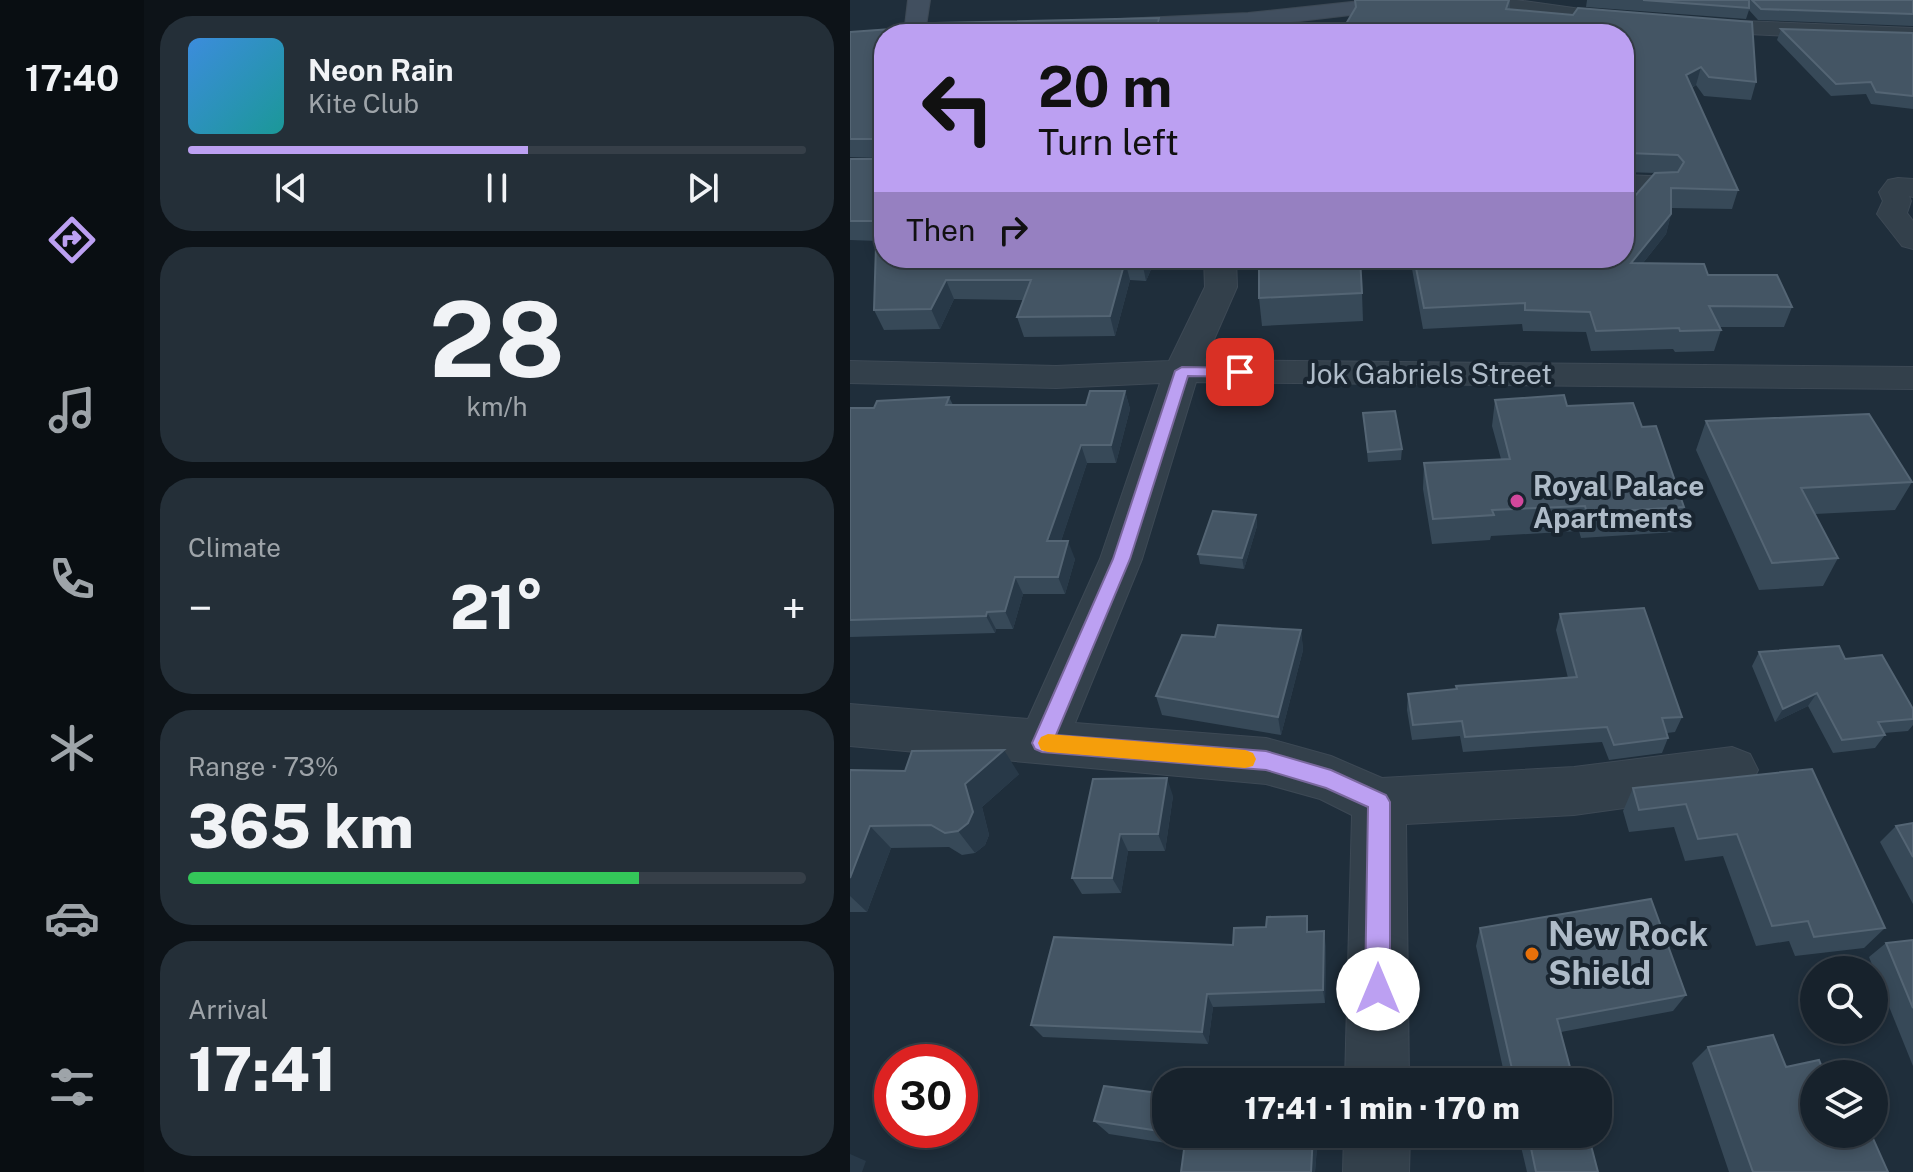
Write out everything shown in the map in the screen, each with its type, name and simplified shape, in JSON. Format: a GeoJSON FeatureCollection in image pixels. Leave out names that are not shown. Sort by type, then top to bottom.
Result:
{"type":"FeatureCollection","features":[{"type":"Feature","properties":{"kind":"main road"},"geometry":{"type":"LineString","coordinates":[[915,24],[919,0]]}},
{"type":"Feature","properties":{"kind":"main road"},"geometry":{"type":"LineString","coordinates":[[1189,24],[1190,0]]}},
{"type":"Feature","properties":{"kind":"main road"},"geometry":{"type":"LineString","coordinates":[[1215,24],[1427,0]]}},
{"type":"Feature","properties":{"kind":"street"},"geometry":{"type":"LineString","coordinates":[[1489,0],[1545,13],[1612,20]]}},
{"type":"Feature","properties":{"kind":"street"},"geometry":{"type":"LineString","coordinates":[[1669,25],[1707,18],[1913,35]]}},
{"type":"Feature","properties":{"kind":"street"},"geometry":{"type":"LineString","coordinates":[[1634,183],[1663,183]]}},
{"type":"Feature","properties":{"kind":"street"},"geometry":{"type":"LineString","coordinates":[[1913,188],[1898,186],[1893,192],[1897,201],[1892,214],[1913,240]]}},
{"type":"Feature","properties":{"kind":"street"},"geometry":{"type":"LineString","coordinates":[[1042,743],[1121,559],[1182,371],[1221,287],[1220,268]]}},
{"type":"Feature","properties":{"kind":"street","name":"Jok Gabriels Street"},"geometry":{"type":"LineString","coordinates":[[850,372],[1056,377],[1182,371],[1913,378]]}},
{"type":"Feature","properties":{"kind":"street"},"geometry":{"type":"LineString","coordinates":[[850,725],[1266,761],[1331,779],[1379,802],[1574,791],[1732,770]]}},
{"type":"Feature","properties":{"kind":"street"},"geometry":{"type":"LineString","coordinates":[[1377,1068],[1379,802]]}},
{"type":"Feature","properties":{"kind":"street"},"geometry":{"type":"LineString","coordinates":[[1376,1172],[1377,1148]]}},
{"type":"Feature","properties":{"kind":"building"},"geometry":{"type":"Polygon","coordinates":[[[1355,0],[1509,0],[1506,9],[1573,15],[1578,8],[1752,22],[1756,82],[1709,77],[1701,67],[1686,75],[1738,190],[1671,188],[1671,214],[1634,259],[1634,197],[1655,173],[1678,172],[1684,162],[1678,155],[1634,153],[1634,24],[1346,24],[1356,7],[1355,0]]]}},
{"type":"Feature","properties":{"kind":"building"},"geometry":{"type":"Polygon","coordinates":[[[1643,0],[1749,0],[1749,8],[1643,0]]]}},
{"type":"Feature","properties":{"kind":"building"},"geometry":{"type":"Polygon","coordinates":[[[1752,0],[1913,0],[1913,14],[1761,9],[1752,0]]]}},
{"type":"Feature","properties":{"kind":"building"},"geometry":{"type":"Polygon","coordinates":[[[1159,18],[1158,24],[935,23],[1159,18]]]}},
{"type":"Feature","properties":{"kind":"building"},"geometry":{"type":"Polygon","coordinates":[[[1781,29],[1913,33],[1913,96],[1876,92],[1871,82],[1836,84],[1781,29]]]}},
{"type":"Feature","properties":{"kind":"building"},"geometry":{"type":"Polygon","coordinates":[[[874,30],[874,139],[850,139],[850,32],[874,30]]]}},
{"type":"Feature","properties":{"kind":"building"},"geometry":{"type":"Polygon","coordinates":[[[850,159],[874,159],[874,221],[850,221],[850,159]]]}},
{"type":"Feature","properties":{"kind":"building"},"geometry":{"type":"Polygon","coordinates":[[[1634,263],[1704,264],[1708,275],[1777,275],[1792,307],[1709,306],[1721,330],[1680,331],[1679,328],[1596,331],[1590,312],[1525,310],[1525,303],[1424,308],[1416,268],[1634,268],[1634,263]]]}},
{"type":"Feature","properties":{"kind":"building"},"geometry":{"type":"Polygon","coordinates":[[[875,268],[1123,268],[1110,316],[1017,317],[1031,280],[946,280],[931,309],[874,310],[875,268]]]}},
{"type":"Feature","properties":{"kind":"building"},"geometry":{"type":"Polygon","coordinates":[[[1259,268],[1361,268],[1362,293],[1259,298],[1259,268]]]}},
{"type":"Feature","properties":{"kind":"building"},"geometry":{"type":"Polygon","coordinates":[[[1090,391],[1125,391],[1111,445],[1081,445],[1047,541],[1068,541],[1058,577],[1015,577],[1005,611],[987,612],[986,616],[850,620],[850,408],[874,408],[877,401],[949,397],[946,405],[1086,405],[1090,391]]]}},
{"type":"Feature","properties":{"kind":"building"},"geometry":{"type":"Polygon","coordinates":[[[1564,395],[1567,406],[1633,403],[1642,427],[1656,426],[1684,507],[1587,513],[1585,506],[1492,510],[1494,515],[1433,519],[1424,463],[1510,459],[1495,400],[1564,395]]]}},
{"type":"Feature","properties":{"kind":"building"},"geometry":{"type":"Polygon","coordinates":[[[1395,411],[1402,449],[1368,452],[1363,413],[1395,411]]]}},
{"type":"Feature","properties":{"kind":"building"},"geometry":{"type":"Polygon","coordinates":[[[1869,414],[1912,482],[1801,488],[1838,558],[1772,563],[1706,421],[1869,414]]]}},
{"type":"Feature","properties":{"kind":"building"},"geometry":{"type":"Polygon","coordinates":[[[1213,511],[1256,515],[1242,558],[1198,554],[1213,511]]]}},
{"type":"Feature","properties":{"kind":"building"},"geometry":{"type":"Polygon","coordinates":[[[1644,608],[1682,717],[1662,718],[1668,738],[1614,745],[1607,727],[1465,737],[1462,721],[1413,725],[1408,694],[1457,689],[1456,686],[1577,677],[1560,614],[1644,608]]]}},
{"type":"Feature","properties":{"kind":"building"},"geometry":{"type":"Polygon","coordinates":[[[1218,625],[1301,630],[1278,717],[1156,696],[1182,635],[1215,637],[1218,625]]]}},
{"type":"Feature","properties":{"kind":"building"},"geometry":{"type":"Polygon","coordinates":[[[1839,646],[1845,659],[1882,655],[1913,709],[1913,719],[1878,722],[1885,735],[1842,740],[1817,693],[1783,709],[1759,652],[1839,646]]]}},
{"type":"Feature","properties":{"kind":"building"},"geometry":{"type":"Polygon","coordinates":[[[1004,750],[965,784],[973,812],[968,823],[958,831],[945,833],[931,825],[870,826],[850,878],[850,770],[905,771],[912,751],[1004,750]]]}},
{"type":"Feature","properties":{"kind":"building"},"geometry":{"type":"Polygon","coordinates":[[[1812,769],[1885,928],[1814,937],[1808,921],[1772,926],[1737,834],[1698,839],[1686,804],[1639,810],[1633,788],[1812,769]]]}},
{"type":"Feature","properties":{"kind":"building"},"geometry":{"type":"Polygon","coordinates":[[[1167,778],[1158,834],[1120,834],[1112,878],[1072,878],[1093,779],[1167,778]]]}},
{"type":"Feature","properties":{"kind":"building"},"geometry":{"type":"Polygon","coordinates":[[[1913,823],[1913,857],[1896,826],[1913,823]]]}},
{"type":"Feature","properties":{"kind":"building"},"geometry":{"type":"Polygon","coordinates":[[[1651,899],[1686,995],[1557,1019],[1570,1068],[1512,1068],[1480,928],[1651,899]]]}},
{"type":"Feature","properties":{"kind":"building"},"geometry":{"type":"Polygon","coordinates":[[[1307,916],[1307,932],[1324,931],[1323,990],[1207,994],[1202,1032],[1031,1025],[1054,937],[1233,945],[1234,928],[1266,927],[1267,917],[1307,916]]]}},
{"type":"Feature","properties":{"kind":"building"},"geometry":{"type":"Polygon","coordinates":[[[1913,940],[1913,1008],[1886,943],[1913,940]]]}},
{"type":"Feature","properties":{"kind":"building"},"geometry":{"type":"Polygon","coordinates":[[[1773,1035],[1786,1067],[1800,1064],[1800,1148],[1877,1148],[1888,1172],[1753,1172],[1708,1047],[1773,1035]]]}},
{"type":"Feature","properties":{"kind":"building"},"geometry":{"type":"Polygon","coordinates":[[[1104,1086],[1152,1092],[1152,1130],[1094,1121],[1104,1086]]]}},
{"type":"Feature","properties":{"kind":"building"},"geometry":{"type":"Polygon","coordinates":[[[1184,1148],[1312,1148],[1311,1172],[1181,1172],[1184,1148]]]}},
{"type":"Feature","properties":{"kind":"building"},"geometry":{"type":"Polygon","coordinates":[[[1531,1148],[1592,1148],[1598,1172],[1536,1172],[1531,1148]]]}},
{"type":"Feature","properties":{"kind":"slow traffic"},"geometry":{"type":"LineString","coordinates":[[1048,743],[1245,759]]}},
{"type":"Feature","properties":{"kind":"place","name":"Royal Palace Apartments"},"geometry":{"type":"Point","coordinates":[1517,501]}},
{"type":"Feature","properties":{"kind":"place","name":"New Rock Shield"},"geometry":{"type":"Point","coordinates":[1532,954]}},
{"type":"Feature","properties":{"kind":"route"},"geometry":{"type":"LineString","coordinates":[[1240,372],[1182,371],[1121,559],[1042,743],[1266,761],[1331,779],[1379,802],[1378,989]]}}]}
